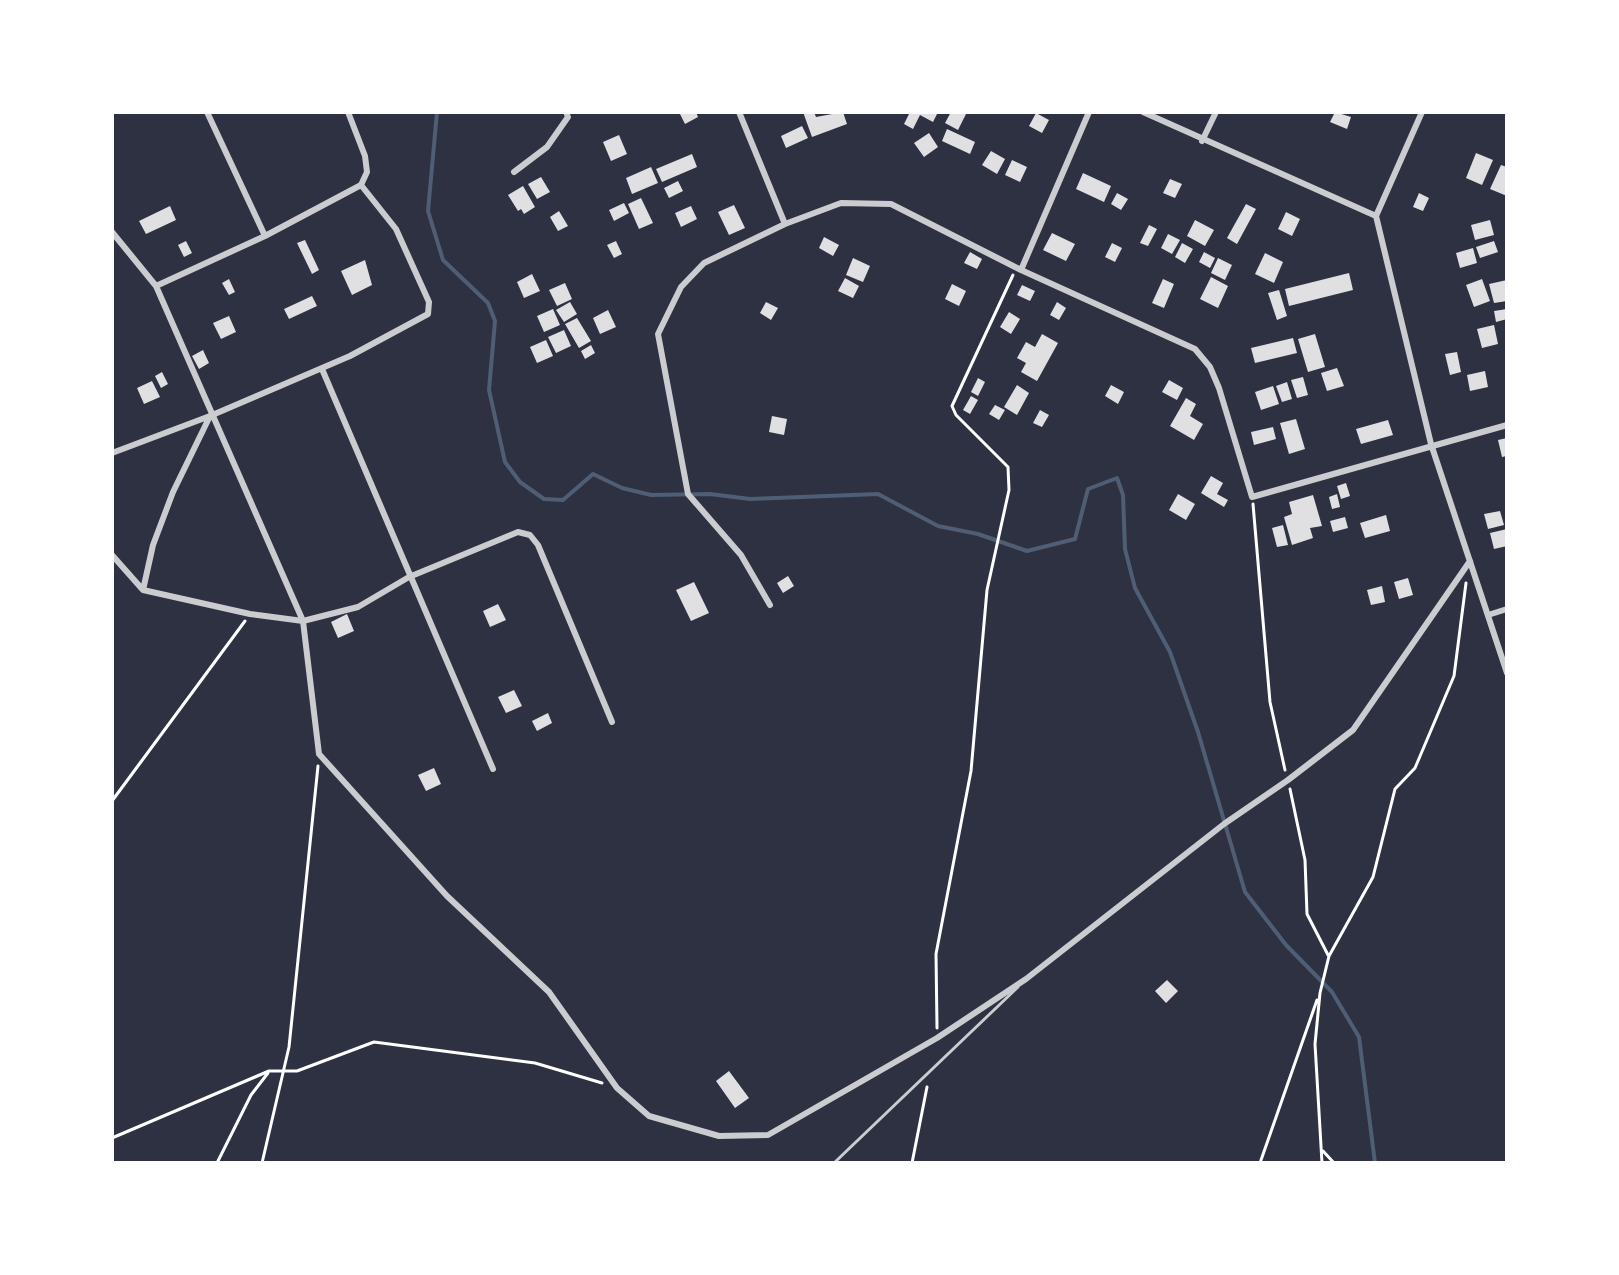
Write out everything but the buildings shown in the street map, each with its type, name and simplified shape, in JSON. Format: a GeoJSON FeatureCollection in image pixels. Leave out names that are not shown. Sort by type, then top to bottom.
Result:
{"type":"FeatureCollection","features":[{"type":"Feature","properties":{"kind":"street"},"geometry":{"type":"LineString","coordinates":[[207,112],[265,236]]}},
{"type":"Feature","properties":{"kind":"street"},"geometry":{"type":"LineString","coordinates":[[156,286],[265,236],[361,185],[367,172],[365,156],[348,112]]}},
{"type":"Feature","properties":{"kind":"street"},"geometry":{"type":"LineString","coordinates":[[514,172],[547,147],[568,117],[566,112]]}},
{"type":"Feature","properties":{"kind":"street"},"geometry":{"type":"LineString","coordinates":[[739,112],[785,224]]}},
{"type":"Feature","properties":{"kind":"street"},"geometry":{"type":"LineString","coordinates":[[1019,269],[1089,112]]}},
{"type":"Feature","properties":{"kind":"street"},"geometry":{"type":"LineString","coordinates":[[1143,112],[1202,141],[1376,216]]}},
{"type":"Feature","properties":{"kind":"street"},"geometry":{"type":"LineString","coordinates":[[1202,141],[1216,112]]}},
{"type":"Feature","properties":{"kind":"street"},"geometry":{"type":"LineString","coordinates":[[1422,112],[1376,216],[1431,444],[1507,673]]}},
{"type":"Feature","properties":{"kind":"street"},"geometry":{"type":"LineString","coordinates":[[112,453],[322,369],[428,314],[429,302],[396,229],[361,185]]}},
{"type":"Feature","properties":{"kind":"street"},"geometry":{"type":"LineString","coordinates":[[770,605],[741,555],[688,494],[658,334],[681,287],[704,263],[785,224],[841,203],[891,204],[1019,269],[1195,349],[1210,367],[1219,388],[1252,497],[1507,425]]}},
{"type":"Feature","properties":{"kind":"street"},"geometry":{"type":"LineString","coordinates":[[112,232],[156,286],[210,416],[303,621],[319,754],[447,896],[549,992],[617,1088],[649,1116],[719,1136],[768,1135],[937,1038],[1026,979],[1224,824],[1288,780],[1353,730],[1470,561]]}},
{"type":"Feature","properties":{"kind":"street"},"geometry":{"type":"LineString","coordinates":[[322,369],[493,769]]}},
{"type":"Feature","properties":{"kind":"street"},"geometry":{"type":"LineString","coordinates":[[143,590],[153,545],[173,492],[210,416]]}},
{"type":"Feature","properties":{"kind":"street"},"geometry":{"type":"LineString","coordinates":[[112,555],[143,590],[250,614],[303,621],[358,607],[409,577],[518,532],[530,535],[538,545],[612,722]]}},
{"type":"Feature","properties":{"kind":"street"},"geometry":{"type":"LineString","coordinates":[[1488,615],[1507,609]]}},
{"type":"Feature","properties":{"kind":"lane"},"geometry":{"type":"LineString","coordinates":[[834,1163],[1026,979]]}},
{"type":"Feature","properties":{"kind":"path"},"geometry":{"type":"LineString","coordinates":[[937,1038],[936,954],[971,771],[987,590],[1009,490],[1008,467],[956,415],[952,406],[1019,269]]}},
{"type":"Feature","properties":{"kind":"path"},"geometry":{"type":"LineString","coordinates":[[1252,497],[1270,702],[1305,860],[1307,914],[1329,956]]}},
{"type":"Feature","properties":{"kind":"path"},"geometry":{"type":"LineString","coordinates":[[1260,1163],[1320,993],[1329,956],[1373,877],[1395,789],[1415,768],[1454,676],[1470,561]]}},
{"type":"Feature","properties":{"kind":"path"},"geometry":{"type":"LineString","coordinates":[[112,801],[250,614]]}},
{"type":"Feature","properties":{"kind":"path"},"geometry":{"type":"LineString","coordinates":[[262,1163],[285,1073],[319,754]]}},
{"type":"Feature","properties":{"kind":"path"},"geometry":{"type":"LineString","coordinates":[[1320,993],[1315,1044],[1322,1163]]}},
{"type":"Feature","properties":{"kind":"path"},"geometry":{"type":"LineString","coordinates":[[112,1138],[269,1071],[285,1073],[374,1042],[535,1063],[617,1088]]}},
{"type":"Feature","properties":{"kind":"path"},"geometry":{"type":"LineString","coordinates":[[217,1163],[251,1095],[269,1071]]}},
{"type":"Feature","properties":{"kind":"path"},"geometry":{"type":"LineString","coordinates":[[912,1163],[930,1073]]}},
{"type":"Feature","properties":{"kind":"path"},"geometry":{"type":"LineString","coordinates":[[1322,1151],[1334,1163]]}},
{"type":"Feature","properties":{"kind":"waterway"},"geometry":{"type":"LineString","coordinates":[[437,112],[428,211],[443,260],[488,303],[495,321],[489,390],[505,462],[520,482],[544,499],[563,500],[593,474],[622,488],[651,495],[710,494],[750,499],[878,494],[938,526],[978,534],[1027,551],[1075,539],[1088,489],[1117,478],[1123,495],[1125,549],[1135,588],[1170,652],[1198,732],[1245,892],[1286,945],[1332,992],[1359,1037],[1375,1163]]}}]}
